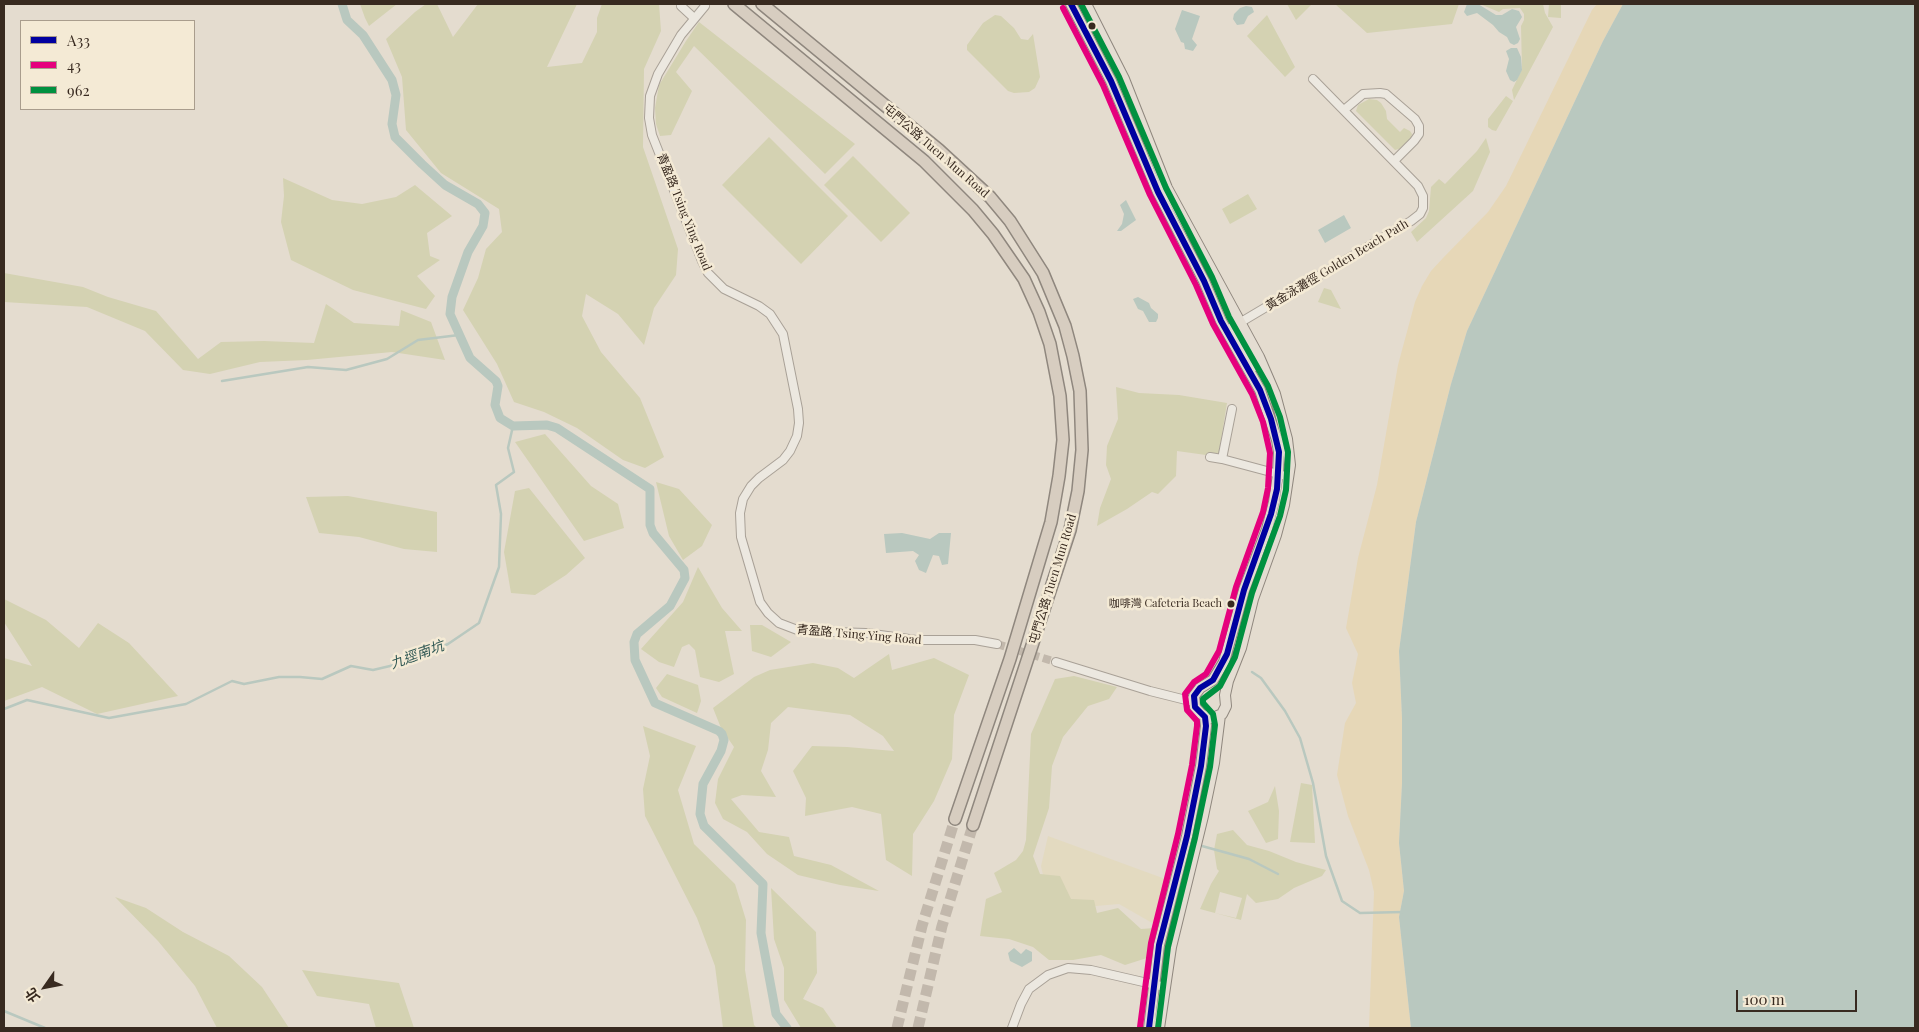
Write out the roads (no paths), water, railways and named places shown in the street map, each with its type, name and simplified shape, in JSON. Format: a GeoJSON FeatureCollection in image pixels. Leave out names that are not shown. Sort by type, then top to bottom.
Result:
{"type":"FeatureCollection","features":[{"type":"Feature","properties":{"kind":"highway","name":"屯門公路 Tuen Mun Road"},"geometry":{"type":"LineString","coordinates":[[734,4],[924,161],[967,203],[993,234],[1024,279],[1037,305],[1050,344],[1060,396],[1063,440],[1058,487],[1051,522],[1010,659],[955,819]]}},
{"type":"Feature","properties":{"kind":"highway","name":"屯門公路 Tuen Mun Road"},"geometry":{"type":"LineString","coordinates":[[762,4],[939,150],[990,197],[1010,221],[1042,273],[1065,326],[1073,356],[1080,392],[1082,450],[1078,491],[1070,530],[973,825]]}},
{"type":"Feature","properties":{"kind":"main road"},"geometry":{"type":"LineString","coordinates":[[1071,4],[1111,81],[1146,167],[1204,281],[1233,327],[1259,357],[1275,394],[1287,440],[1289,453],[1283,476],[1267,530],[1244,590],[1230,644],[1219,670],[1209,684],[1196,691],[1194,702],[1198,711],[1210,718],[1220,715]]}},
{"type":"Feature","properties":{"kind":"main road"},"geometry":{"type":"LineString","coordinates":[[1086,4],[1124,79],[1167,188],[1233,327],[1266,405],[1277,440],[1283,476],[1284,504],[1276,535],[1255,593],[1243,638],[1228,681],[1225,695],[1226,706],[1220,715],[1214,763],[1203,816],[1149,1028]]}},
{"type":"Feature","properties":{"kind":"main road"},"geometry":{"type":"LineString","coordinates":[[1209,684],[1218,687],[1225,695]]}},
{"type":"Feature","properties":{"kind":"main road"},"geometry":{"type":"LineString","coordinates":[[1159,1028],[1160,945],[1194,801],[1206,726],[1204,716]]}},
{"type":"Feature","properties":{"kind":"street"},"geometry":{"type":"LineString","coordinates":[[682,6],[694,18]]}},
{"type":"Feature","properties":{"kind":"street","name":"青盈路 Tsing Ying Road"},"geometry":{"type":"LineString","coordinates":[[705,6],[673,48],[652,88],[648,111],[650,128],[698,253],[708,273],[724,289],[765,310],[780,328],[799,416],[797,436],[790,451],[778,465],[751,486],[744,499],[740,513],[741,537],[760,602],[779,623],[800,631],[866,633],[916,640],[974,640],[997,644]]}},
{"type":"Feature","properties":{"kind":"street","name":"黃金泳灘徑 Golden Beach Path"},"geometry":{"type":"LineString","coordinates":[[1233,327],[1416,218],[1423,208],[1422,191],[1313,79]]}},
{"type":"Feature","properties":{"kind":"street"},"geometry":{"type":"LineString","coordinates":[[1344,110],[1363,94],[1380,92],[1386,94],[1414,119],[1419,126],[1419,134],[1394,161]]}},
{"type":"Feature","properties":{"kind":"street"},"geometry":{"type":"LineString","coordinates":[[1222,459],[1232,409]]}},
{"type":"Feature","properties":{"kind":"street"},"geometry":{"type":"LineString","coordinates":[[1210,457],[1283,476]]}},
{"type":"Feature","properties":{"kind":"street"},"geometry":{"type":"LineString","coordinates":[[1056,662],[1150,691],[1194,702]]}},
{"type":"Feature","properties":{"kind":"street"},"geometry":{"type":"LineString","coordinates":[[1012,1028],[1021,1004],[1030,989],[1039,981],[1068,968],[1079,968],[1160,985]]}},
{"type":"Feature","properties":{"kind":"waterway"},"geometry":{"type":"LineString","coordinates":[[342,4],[347,20],[363,35],[392,80],[396,95],[392,124],[395,137],[445,185],[478,204],[485,213],[483,226],[468,252],[452,297],[450,314],[470,358],[496,381],[498,386],[495,405],[500,418],[513,426],[547,425],[557,428],[650,489],[650,525],[653,533],[684,570],[685,578],[670,606],[637,634],[634,642],[635,660],[655,703],[722,734],[724,740],[721,751],[703,784],[700,814],[704,826],[763,884],[761,933],[776,1014],[787,1028]]}},
{"type":"Feature","properties":{"kind":"waterway"},"geometry":{"type":"LineString","coordinates":[[222,381],[308,367],[346,370],[387,359],[418,340],[459,335]]}},
{"type":"Feature","properties":{"kind":"waterway","name":"九逕南坑"},"geometry":{"type":"LineString","coordinates":[[4,709],[27,700],[109,718],[186,704],[232,681],[244,684],[279,677],[322,679],[351,666],[373,670],[407,662],[448,644],[479,623],[499,567],[501,514],[496,485],[514,472],[508,448],[513,426]]}},
{"type":"Feature","properties":{"kind":"waterway"},"geometry":{"type":"LineString","coordinates":[[1252,672],[1261,678],[1285,711],[1300,738],[1313,783],[1326,856],[1342,901],[1360,913],[1403,912]]}},
{"type":"Feature","properties":{"kind":"waterway"},"geometry":{"type":"LineString","coordinates":[[1202,846],[1249,859],[1278,874]]}},
{"type":"Feature","properties":{"kind":"waterway"},"geometry":{"type":"LineString","coordinates":[[4,1011],[45,1028]]}},
{"type":"Feature","properties":{"kind":"tunnel"},"geometry":{"type":"LineString","coordinates":[[997,644],[1056,662]]}},
{"type":"Feature","properties":{"kind":"tunnel"},"geometry":{"type":"LineString","coordinates":[[897,1028],[922,926],[955,819]]}},
{"type":"Feature","properties":{"kind":"tunnel"},"geometry":{"type":"LineString","coordinates":[[918,1028],[942,926],[973,825]]}},
{"type":"Feature","properties":{"kind":"place","name":"咖啡灣 Cafeteria Beach"},"geometry":{"type":"Point","coordinates":[1231,604]}}]}
